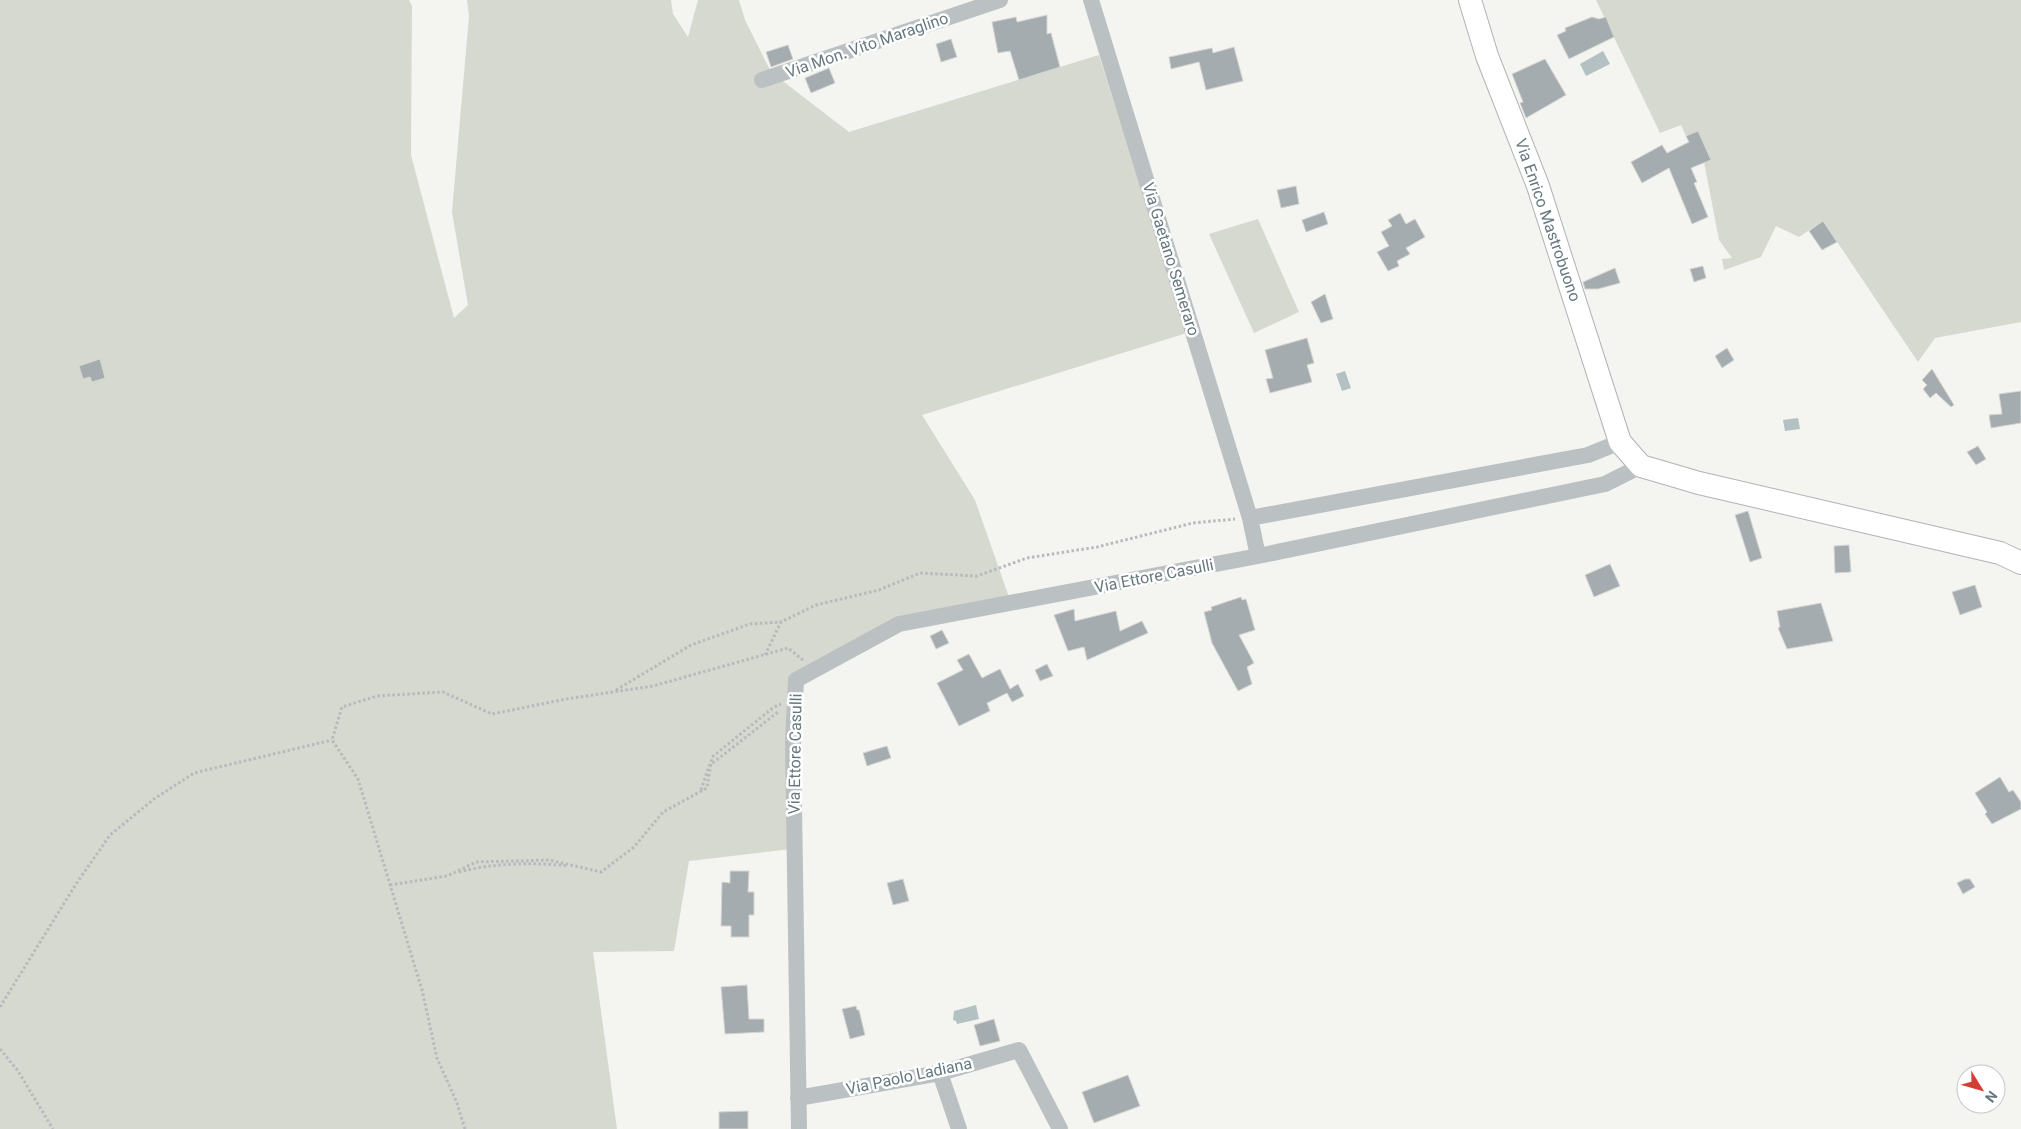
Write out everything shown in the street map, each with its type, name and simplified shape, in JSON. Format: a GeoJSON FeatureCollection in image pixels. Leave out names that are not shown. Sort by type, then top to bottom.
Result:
{"type":"FeatureCollection","features":[{"type":"Feature","properties":{"kind":"street","name":"Via Mon. Vito Maraglino"},"geometry":{"type":"LineString","coordinates":[[762,80],[1000,0]]}},
{"type":"Feature","properties":{"kind":"street","name":"Via Gaetano Semeraro"},"geometry":{"type":"LineString","coordinates":[[1091,0],[1250,518]]}},
{"type":"Feature","properties":{"kind":"street","name":"Via Enrico Mastrobuono"},"geometry":{"type":"LineString","coordinates":[[1470,0],[1487,56],[1538,186],[1620,442]]}},
{"type":"Feature","properties":{"kind":"street"},"geometry":{"type":"LineString","coordinates":[[1258,556],[1250,518],[1588,455],[1620,442],[1640,466],[1699,484],[2000,554],[2021,563]]}},
{"type":"Feature","properties":{"kind":"street","name":"Via Ettore Casulli"},"geometry":{"type":"LineString","coordinates":[[799,1129],[793,743],[796,680],[899,624],[1258,556],[1605,484],[1640,466]]}},
{"type":"Feature","properties":{"kind":"street","name":"Via Paolo Ladiana"},"geometry":{"type":"LineString","coordinates":[[798,1098],[940,1073],[1019,1050],[1060,1129]]}},
{"type":"Feature","properties":{"kind":"street"},"geometry":{"type":"LineString","coordinates":[[940,1073],[959,1129]]}},
{"type":"Feature","properties":{"kind":"path"},"geometry":{"type":"LineString","coordinates":[[613,692],[692,645],[750,624],[782,622],[816,606],[879,590],[920,573],[977,576],[1027,558],[1096,547],[1193,523],[1250,518]]}},
{"type":"Feature","properties":{"kind":"path"},"geometry":{"type":"LineString","coordinates":[[765,655],[782,622]]}},
{"type":"Feature","properties":{"kind":"path"},"geometry":{"type":"LineString","coordinates":[[332,740],[342,707],[377,696],[444,692],[492,714],[566,698],[653,686],[788,648],[815,670]]}},
{"type":"Feature","properties":{"kind":"path"},"geometry":{"type":"LineString","coordinates":[[390,885],[447,876],[476,862],[549,860],[601,872],[634,847],[663,812],[707,788],[712,757],[774,707],[796,698]]}},
{"type":"Feature","properties":{"kind":"path"},"geometry":{"type":"LineString","coordinates":[[390,885],[428,881],[474,868],[557,865],[586,869],[609,868],[667,810],[701,791],[709,766],[796,698]]}},
{"type":"Feature","properties":{"kind":"path"},"geometry":{"type":"LineString","coordinates":[[332,740],[358,779],[422,990],[437,1058],[457,1103],[465,1129]]}},
{"type":"Feature","properties":{"kind":"path"},"geometry":{"type":"LineString","coordinates":[[0,1007],[110,835],[154,799],[194,773],[332,740]]}},
{"type":"Feature","properties":{"kind":"path"},"geometry":{"type":"LineString","coordinates":[[0,1049],[18,1071],[53,1129]]}},
{"type":"Feature","properties":{"kind":"shaded area"},"geometry":{"type":"Polygon","coordinates":[[[0,0],[409,0],[412,6],[411,155],[454,318],[468,305],[452,212],[469,16],[467,0],[671,0],[673,14],[688,37],[698,0],[739,0],[745,20],[771,72],[849,132],[1099,55],[1187,333],[922,415],[975,500],[1009,597],[896,622],[798,678],[791,849],[689,861],[674,951],[593,952],[617,1129],[0,1129],[0,0]]]}},
{"type":"Feature","properties":{"kind":"shaded area"},"geometry":{"type":"Polygon","coordinates":[[[1596,0],[2021,0],[2021,322],[1935,338],[1918,362],[1823,221],[1799,237],[1776,226],[1761,257],[1724,270],[1722,259],[1732,258],[1719,240],[1698,131],[1686,136],[1681,125],[1660,133],[1596,0]]]}},
{"type":"Feature","properties":{"kind":"shaded area"},"geometry":{"type":"Polygon","coordinates":[[[1603,51],[1610,64],[1586,76],[1580,64],[1603,51]]]}},
{"type":"Feature","properties":{"kind":"shaded area"},"geometry":{"type":"Polygon","coordinates":[[[1258,219],[1299,312],[1254,333],[1209,234],[1258,219]]]}},
{"type":"Feature","properties":{"kind":"shaded area"},"geometry":{"type":"Polygon","coordinates":[[[1345,371],[1351,388],[1342,391],[1336,374],[1345,371]]]}},
{"type":"Feature","properties":{"kind":"shaded area"},"geometry":{"type":"Polygon","coordinates":[[[1798,418],[1800,429],[1785,431],[1783,420],[1798,418]]]}},
{"type":"Feature","properties":{"kind":"shaded area"},"geometry":{"type":"Polygon","coordinates":[[[976,1005],[979,1019],[957,1024],[953,1020],[954,1011],[976,1005]]]}},
{"type":"Feature","properties":{"kind":"building"},"geometry":{"type":"Polygon","coordinates":[[[1047,15],[1047,34],[1051,33],[1060,67],[1019,80],[1010,51],[998,53],[992,22],[1016,17],[1017,22],[1047,15]]]}},
{"type":"Feature","properties":{"kind":"building"},"geometry":{"type":"Polygon","coordinates":[[[1592,17],[1599,19],[1606,17],[1614,37],[1569,59],[1557,35],[1566,31],[1565,28],[1592,17]]]}},
{"type":"Feature","properties":{"kind":"building"},"geometry":{"type":"Polygon","coordinates":[[[951,39],[957,57],[941,62],[936,44],[951,39]]]}},
{"type":"Feature","properties":{"kind":"building"},"geometry":{"type":"Polygon","coordinates":[[[788,45],[793,59],[771,67],[766,52],[788,45]]]}},
{"type":"Feature","properties":{"kind":"building"},"geometry":{"type":"Polygon","coordinates":[[[1234,47],[1243,81],[1206,90],[1199,62],[1171,69],[1169,57],[1212,48],[1213,53],[1234,47]]]}},
{"type":"Feature","properties":{"kind":"building"},"geometry":{"type":"Polygon","coordinates":[[[1545,59],[1566,95],[1526,118],[1520,103],[1523,102],[1512,74],[1545,59]]]}},
{"type":"Feature","properties":{"kind":"building"},"geometry":{"type":"Polygon","coordinates":[[[829,68],[835,83],[811,93],[805,78],[829,68]]]}},
{"type":"Feature","properties":{"kind":"building"},"geometry":{"type":"Polygon","coordinates":[[[1698,131],[1711,160],[1691,168],[1697,182],[1694,183],[1708,217],[1692,224],[1669,168],[1642,183],[1631,162],[1662,145],[1667,153],[1689,142],[1686,136],[1698,131]]]}},
{"type":"Feature","properties":{"kind":"building"},"geometry":{"type":"Polygon","coordinates":[[[1296,186],[1299,204],[1281,208],[1277,190],[1296,186]]]}},
{"type":"Feature","properties":{"kind":"building"},"geometry":{"type":"Polygon","coordinates":[[[1324,212],[1328,224],[1306,232],[1302,220],[1324,212]]]}},
{"type":"Feature","properties":{"kind":"building"},"geometry":{"type":"Polygon","coordinates":[[[1400,213],[1406,224],[1415,219],[1425,237],[1406,248],[1410,254],[1397,261],[1399,266],[1388,271],[1377,252],[1389,246],[1381,232],[1392,226],[1388,220],[1400,213]]]}},
{"type":"Feature","properties":{"kind":"building"},"geometry":{"type":"Polygon","coordinates":[[[1823,221],[1837,242],[1822,250],[1809,231],[1823,221]]]}},
{"type":"Feature","properties":{"kind":"building"},"geometry":{"type":"Polygon","coordinates":[[[1703,266],[1706,278],[1694,282],[1690,269],[1703,266]]]}},
{"type":"Feature","properties":{"kind":"building"},"geometry":{"type":"Polygon","coordinates":[[[1615,268],[1620,283],[1598,289],[1585,289],[1583,282],[1615,268]]]}},
{"type":"Feature","properties":{"kind":"building"},"geometry":{"type":"Polygon","coordinates":[[[1325,294],[1333,319],[1321,323],[1311,302],[1325,294]]]}},
{"type":"Feature","properties":{"kind":"building"},"geometry":{"type":"Polygon","coordinates":[[[1307,338],[1314,363],[1307,365],[1312,382],[1270,393],[1266,379],[1273,378],[1265,350],[1307,338]]]}},
{"type":"Feature","properties":{"kind":"building"},"geometry":{"type":"Polygon","coordinates":[[[1727,348],[1734,360],[1722,368],[1715,356],[1727,348]]]}},
{"type":"Feature","properties":{"kind":"building"},"geometry":{"type":"Polygon","coordinates":[[[100,359],[105,378],[92,382],[90,377],[83,379],[79,366],[100,359]]]}},
{"type":"Feature","properties":{"kind":"building"},"geometry":{"type":"Polygon","coordinates":[[[1932,369],[1954,405],[1951,407],[1936,393],[1930,398],[1923,389],[1927,385],[1922,380],[1932,369]]]}},
{"type":"Feature","properties":{"kind":"building"},"geometry":{"type":"Polygon","coordinates":[[[2021,391],[2021,423],[1991,428],[1989,415],[2002,414],[1999,394],[2021,391]]]}},
{"type":"Feature","properties":{"kind":"building"},"geometry":{"type":"Polygon","coordinates":[[[1978,446],[1986,459],[1976,465],[1967,452],[1978,446]]]}},
{"type":"Feature","properties":{"kind":"building"},"geometry":{"type":"Polygon","coordinates":[[[1748,511],[1762,558],[1750,562],[1735,515],[1748,511]]]}},
{"type":"Feature","properties":{"kind":"building"},"geometry":{"type":"Polygon","coordinates":[[[1849,545],[1851,572],[1835,573],[1834,546],[1849,545]]]}},
{"type":"Feature","properties":{"kind":"building"},"geometry":{"type":"Polygon","coordinates":[[[1610,564],[1620,586],[1594,597],[1585,575],[1610,564]]]}},
{"type":"Feature","properties":{"kind":"building"},"geometry":{"type":"Polygon","coordinates":[[[1975,585],[1982,607],[1960,615],[1952,592],[1975,585]]]}},
{"type":"Feature","properties":{"kind":"building"},"geometry":{"type":"Polygon","coordinates":[[[1241,597],[1242,600],[1246,599],[1255,630],[1239,635],[1254,663],[1247,667],[1252,684],[1238,691],[1212,643],[1204,612],[1212,610],[1211,607],[1241,597]]]}},
{"type":"Feature","properties":{"kind":"building"},"geometry":{"type":"Polygon","coordinates":[[[1821,603],[1833,641],[1787,649],[1778,628],[1780,627],[1777,611],[1821,603]]]}},
{"type":"Feature","properties":{"kind":"building"},"geometry":{"type":"Polygon","coordinates":[[[1074,609],[1075,621],[1116,611],[1120,631],[1142,621],[1148,633],[1087,660],[1084,647],[1068,651],[1054,615],[1074,609]]]}},
{"type":"Feature","properties":{"kind":"building"},"geometry":{"type":"Polygon","coordinates":[[[942,630],[949,643],[936,649],[930,636],[942,630]]]}},
{"type":"Feature","properties":{"kind":"building"},"geometry":{"type":"Polygon","coordinates":[[[969,654],[982,678],[1000,669],[1010,689],[1018,684],[1024,696],[1012,702],[1007,693],[987,703],[990,711],[959,726],[937,683],[963,670],[957,660],[969,654]]]}},
{"type":"Feature","properties":{"kind":"building"},"geometry":{"type":"Polygon","coordinates":[[[1047,664],[1053,676],[1040,681],[1035,670],[1047,664]]]}},
{"type":"Feature","properties":{"kind":"building"},"geometry":{"type":"Polygon","coordinates":[[[887,746],[891,758],[867,766],[863,753],[887,746]]]}},
{"type":"Feature","properties":{"kind":"building"},"geometry":{"type":"Polygon","coordinates":[[[2000,777],[2009,792],[2013,790],[2021,802],[2021,809],[1992,824],[1975,793],[2000,777]]]}},
{"type":"Feature","properties":{"kind":"building"},"geometry":{"type":"Polygon","coordinates":[[[730,871],[749,871],[748,892],[754,892],[754,915],[749,915],[749,937],[731,937],[731,926],[721,926],[722,882],[730,883],[730,871]]]}},
{"type":"Feature","properties":{"kind":"building"},"geometry":{"type":"Polygon","coordinates":[[[903,879],[909,901],[893,905],[887,883],[903,879]]]}},
{"type":"Feature","properties":{"kind":"building"},"geometry":{"type":"Polygon","coordinates":[[[1970,879],[1975,887],[1963,894],[1957,883],[1970,879]]]}},
{"type":"Feature","properties":{"kind":"building"},"geometry":{"type":"Polygon","coordinates":[[[747,985],[749,1019],[764,1019],[764,1032],[725,1034],[721,987],[747,985]]]}},
{"type":"Feature","properties":{"kind":"building"},"geometry":{"type":"Polygon","coordinates":[[[856,1006],[857,1010],[859,1010],[865,1035],[850,1039],[842,1009],[856,1006]]]}},
{"type":"Feature","properties":{"kind":"building"},"geometry":{"type":"Polygon","coordinates":[[[994,1019],[1000,1041],[980,1046],[974,1025],[994,1019]]]}},
{"type":"Feature","properties":{"kind":"building"},"geometry":{"type":"Polygon","coordinates":[[[1128,1075],[1140,1106],[1094,1123],[1082,1092],[1128,1075]]]}},
{"type":"Feature","properties":{"kind":"building"},"geometry":{"type":"Polygon","coordinates":[[[748,1111],[748,1129],[719,1129],[719,1112],[748,1111]]]}}]}
